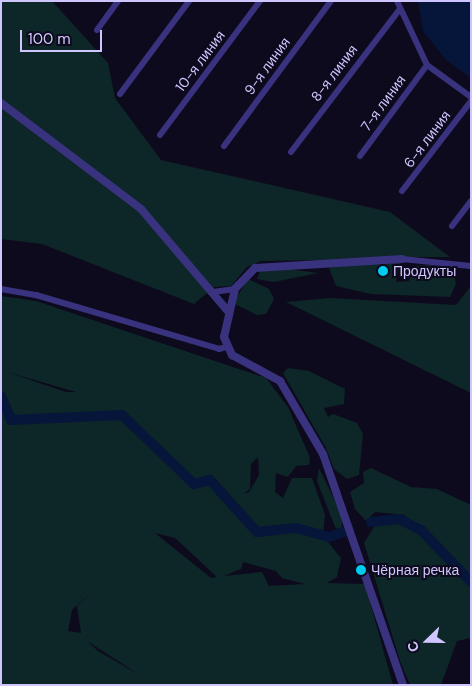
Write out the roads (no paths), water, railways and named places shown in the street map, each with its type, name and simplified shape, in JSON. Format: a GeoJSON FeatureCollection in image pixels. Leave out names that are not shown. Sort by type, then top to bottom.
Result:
{"type":"FeatureCollection","features":[{"type":"Feature","properties":{"kind":"street"},"geometry":{"type":"LineString","coordinates":[[97,30],[118,1]]}},
{"type":"Feature","properties":{"kind":"street"},"geometry":{"type":"LineString","coordinates":[[120,94],[189,1]]}},
{"type":"Feature","properties":{"kind":"street","name":"10-я линия"},"geometry":{"type":"LineString","coordinates":[[160,135],[260,1]]}},
{"type":"Feature","properties":{"kind":"street","name":"9-я линия"},"geometry":{"type":"LineString","coordinates":[[224,146],[331,1]]}},
{"type":"Feature","properties":{"kind":"street"},"geometry":{"type":"LineString","coordinates":[[397,1],[399,10],[427,65],[471,99]]}},
{"type":"Feature","properties":{"kind":"street","name":"8-я линия"},"geometry":{"type":"LineString","coordinates":[[291,152],[399,10]]}},
{"type":"Feature","properties":{"kind":"street","name":"7-я линия"},"geometry":{"type":"LineString","coordinates":[[360,156],[427,65]]}},
{"type":"Feature","properties":{"kind":"street","name":"6-я линия"},"geometry":{"type":"LineString","coordinates":[[402,192],[471,99]]}},
{"type":"Feature","properties":{"kind":"street"},"geometry":{"type":"LineString","coordinates":[[1,103],[102,174],[141,209],[227,310]]}},
{"type":"Feature","properties":{"kind":"street"},"geometry":{"type":"LineString","coordinates":[[452,226],[471,201]]}},
{"type":"Feature","properties":{"kind":"street"},"geometry":{"type":"LineString","coordinates":[[403,685],[341,496],[307,422],[280,381],[232,355],[226,347],[227,310],[235,289],[245,275],[261,266],[402,259],[471,266]]}},
{"type":"Feature","properties":{"kind":"street"},"geometry":{"type":"LineString","coordinates":[[1,288],[36,295],[219,350],[226,347]]}},
{"type":"Feature","properties":{"kind":"street"},"geometry":{"type":"LineString","coordinates":[[213,292],[235,289]]}},
{"type":"Feature","properties":{"kind":"water"},"geometry":{"type":"Polygon","coordinates":[[[418,1],[471,1],[471,78],[446,60],[423,31],[418,1]]]}},
{"type":"Feature","properties":{"kind":"waterway","name":"Чёрная речка"},"geometry":{"type":"LineString","coordinates":[[1,396],[11,420],[122,415],[194,484],[210,480],[257,532],[296,528],[329,537],[349,530]]}},
{"type":"Feature","properties":{"kind":"waterway","name":"Чёрная речка"},"geometry":{"type":"LineString","coordinates":[[371,522],[399,519],[421,530],[471,582]]}},
{"type":"Feature","properties":{"kind":"place","name":"Продукты"},"geometry":{"type":"Point","coordinates":[383,271]}},
{"type":"Feature","properties":{"kind":"place","name":"Чёрная речка"},"geometry":{"type":"Point","coordinates":[361,570]}}]}
